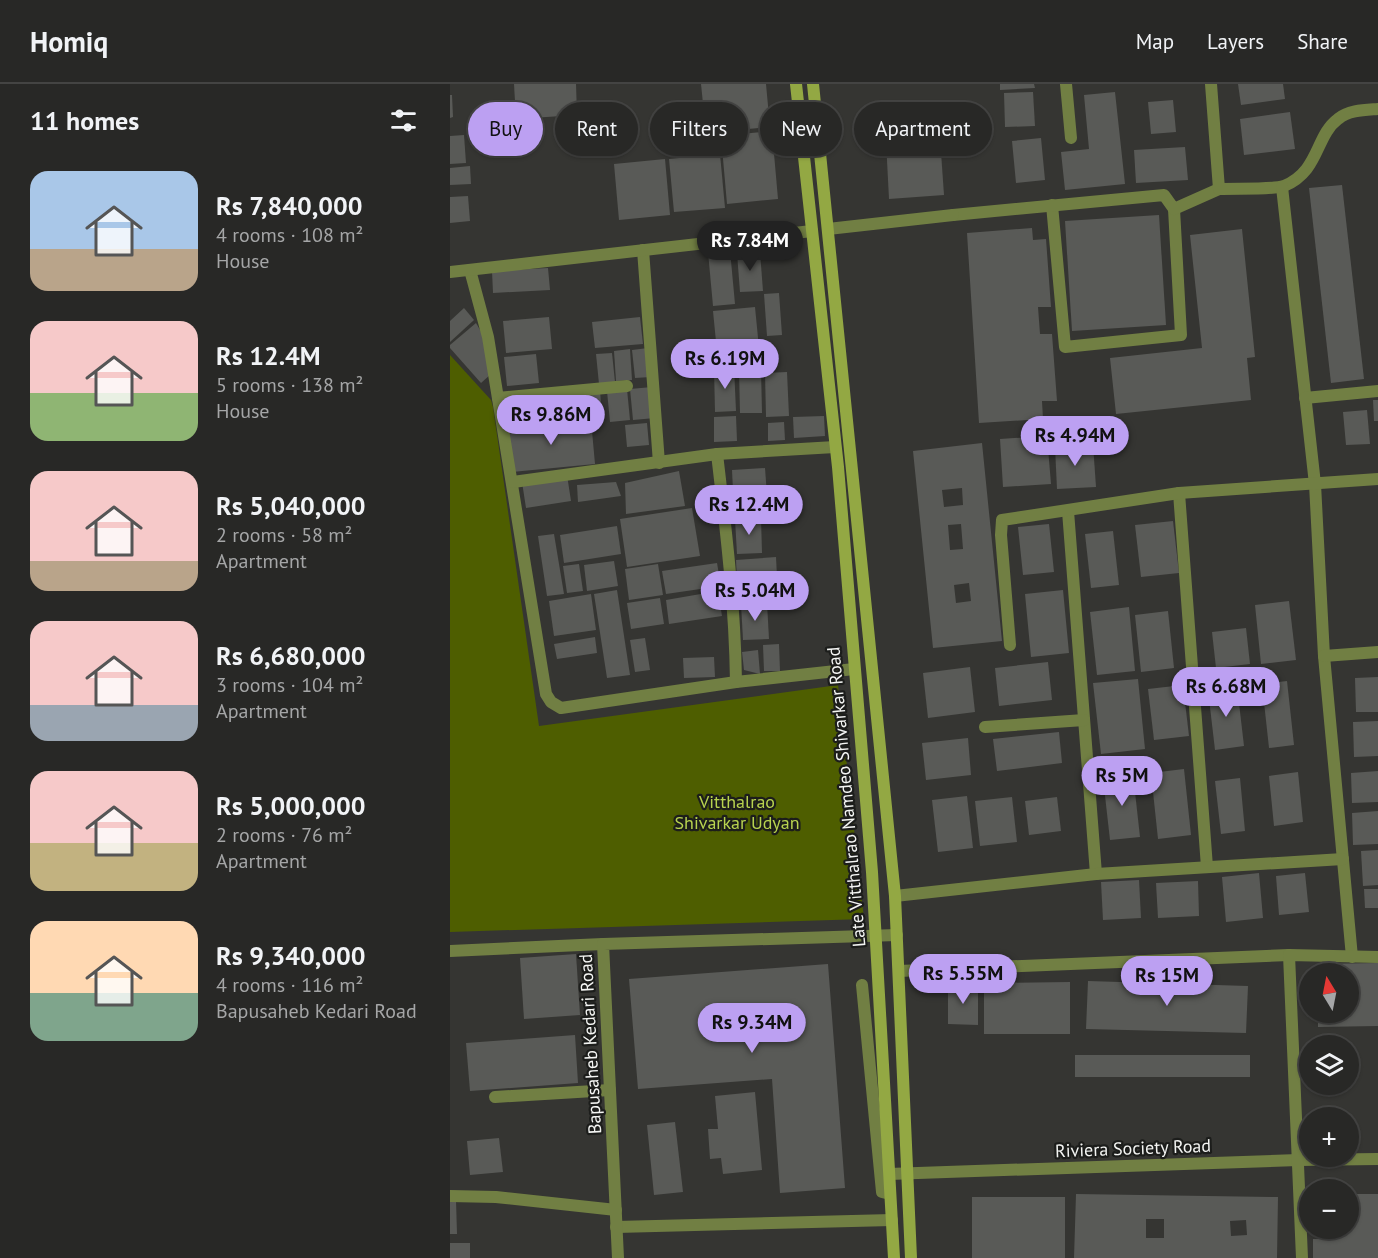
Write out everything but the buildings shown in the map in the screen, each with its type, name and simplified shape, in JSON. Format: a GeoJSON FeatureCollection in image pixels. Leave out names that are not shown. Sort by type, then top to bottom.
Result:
{"type":"FeatureCollection","features":[{"type":"Feature","properties":{"kind":"main road","name":"Late Vitthalrao Namdeo Shivarkar Road"},"geometry":{"type":"LineString","coordinates":[[796,84],[835,447],[872,872],[894,1258]]}},
{"type":"Feature","properties":{"kind":"main road","name":"Late Vitthalrao Namdeo Shivarkar Road"},"geometry":{"type":"LineString","coordinates":[[813,84],[895,896],[911,1258]]}},
{"type":"Feature","properties":{"kind":"street"},"geometry":{"type":"LineString","coordinates":[[1066,84],[1071,138]]}},
{"type":"Feature","properties":{"kind":"street"},"geometry":{"type":"LineString","coordinates":[[1211,84],[1219,189]]}},
{"type":"Feature","properties":{"kind":"street"},"geometry":{"type":"LineString","coordinates":[[1174,209],[1219,189],[1282,187],[1301,175],[1315,158],[1325,135],[1337,119],[1354,112],[1378,109]]}},
{"type":"Feature","properties":{"kind":"street"},"geometry":{"type":"LineString","coordinates":[[1282,187],[1315,484],[1324,656],[1352,957]]}},
{"type":"Feature","properties":{"kind":"street"},"geometry":{"type":"LineString","coordinates":[[828,229],[953,215],[1052,205],[1164,195],[1174,209],[1181,335],[1065,346],[1052,205]]}},
{"type":"Feature","properties":{"kind":"street"},"geometry":{"type":"LineString","coordinates":[[450,272],[812,231]]}},
{"type":"Feature","properties":{"kind":"street"},"geometry":{"type":"LineString","coordinates":[[643,250],[659,463]]}},
{"type":"Feature","properties":{"kind":"street"},"geometry":{"type":"LineString","coordinates":[[470,270],[488,337],[546,694],[551,702],[561,708],[736,681],[854,669]]}},
{"type":"Feature","properties":{"kind":"street"},"geometry":{"type":"LineString","coordinates":[[498,398],[627,386]]}},
{"type":"Feature","properties":{"kind":"street"},"geometry":{"type":"LineString","coordinates":[[1305,398],[1378,391]]}},
{"type":"Feature","properties":{"kind":"street"},"geometry":{"type":"LineString","coordinates":[[513,482],[717,454],[835,447]]}},
{"type":"Feature","properties":{"kind":"street"},"geometry":{"type":"LineString","coordinates":[[717,454],[731,571],[736,681]]}},
{"type":"Feature","properties":{"kind":"street"},"geometry":{"type":"LineString","coordinates":[[1010,645],[1001,535],[1002,520],[1179,493],[1378,479]]}},
{"type":"Feature","properties":{"kind":"street"},"geometry":{"type":"LineString","coordinates":[[1179,493],[1207,867]]}},
{"type":"Feature","properties":{"kind":"street"},"geometry":{"type":"LineString","coordinates":[[1068,511],[1096,874]]}},
{"type":"Feature","properties":{"kind":"street"},"geometry":{"type":"LineString","coordinates":[[1324,656],[1378,652]]}},
{"type":"Feature","properties":{"kind":"street"},"geometry":{"type":"LineString","coordinates":[[985,727],[1084,720]]}},
{"type":"Feature","properties":{"kind":"street"},"geometry":{"type":"LineString","coordinates":[[895,896],[1096,874],[1343,859]]}},
{"type":"Feature","properties":{"kind":"street","name":"Bapusaheb Kedari Road"},"geometry":{"type":"LineString","coordinates":[[618,1258],[603,944],[897,935]]}},
{"type":"Feature","properties":{"kind":"street"},"geometry":{"type":"LineString","coordinates":[[450,951],[603,944]]}},
{"type":"Feature","properties":{"kind":"street"},"geometry":{"type":"LineString","coordinates":[[1289,955],[1302,1258]]}},
{"type":"Feature","properties":{"kind":"street"},"geometry":{"type":"LineString","coordinates":[[899,971],[1289,955],[1378,957]]}},
{"type":"Feature","properties":{"kind":"street"},"geometry":{"type":"LineString","coordinates":[[862,985],[882,1192],[890,1194]]}},
{"type":"Feature","properties":{"kind":"street"},"geometry":{"type":"LineString","coordinates":[[495,1097],[610,1090]]}},
{"type":"Feature","properties":{"kind":"street","name":"Riviera Society Road"},"geometry":{"type":"LineString","coordinates":[[889,1174],[1378,1159]]}},
{"type":"Feature","properties":{"kind":"street"},"geometry":{"type":"LineString","coordinates":[[450,1196],[496,1197],[616,1210]]}},
{"type":"Feature","properties":{"kind":"street"},"geometry":{"type":"LineString","coordinates":[[616,1227],[892,1220]]}},
{"type":"Feature","properties":{"kind":"green space","name":"Vitthalrao Shivarkar Udyan"},"geometry":{"type":"Polygon","coordinates":[[[450,355],[491,400],[493,407],[539,726],[838,685],[864,919],[450,932],[450,355]]]}}]}
